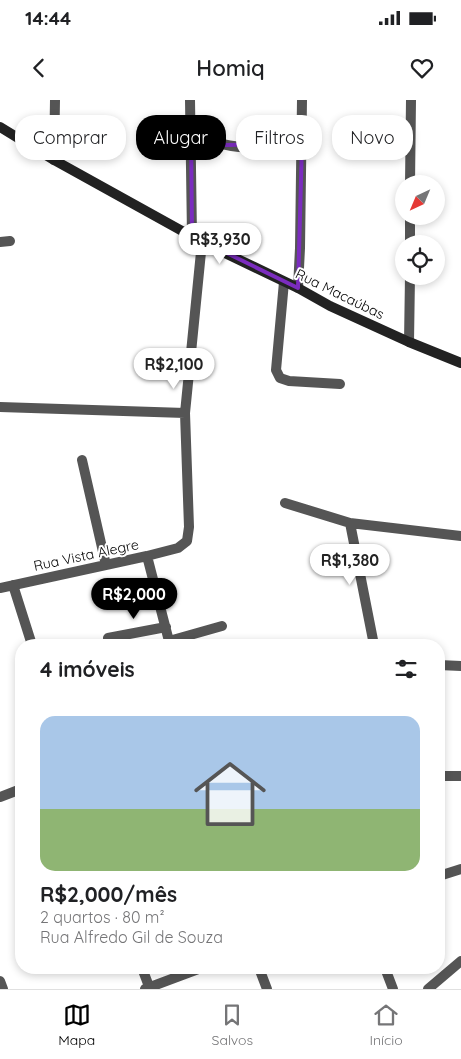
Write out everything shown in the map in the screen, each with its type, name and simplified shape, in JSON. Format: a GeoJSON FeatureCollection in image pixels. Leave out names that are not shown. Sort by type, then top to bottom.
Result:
{"type":"FeatureCollection","features":[{"type":"Feature","properties":{"kind":"street"},"geometry":{"type":"LineString","coordinates":[[55,100],[55,115]]}},
{"type":"Feature","properties":{"kind":"street"},"geometry":{"type":"LineString","coordinates":[[190,100],[190,115]]}},
{"type":"Feature","properties":{"kind":"street"},"geometry":{"type":"LineString","coordinates":[[302,100],[302,115]]}},
{"type":"Feature","properties":{"kind":"street"},"geometry":{"type":"LineString","coordinates":[[410,175],[411,100]]}},
{"type":"Feature","properties":{"kind":"street","name":"Rua Macaúbas"},"geometry":{"type":"LineString","coordinates":[[0,126],[15,135]]}},
{"type":"Feature","properties":{"kind":"street","name":"Rua Macaúbas"},"geometry":{"type":"LineString","coordinates":[[54,160],[202,242],[298,288],[330,306],[461,363]]}},
{"type":"Feature","properties":{"kind":"street"},"geometry":{"type":"LineString","coordinates":[[191,160],[192,236]]}},
{"type":"Feature","properties":{"kind":"street"},"geometry":{"type":"LineString","coordinates":[[298,288],[302,160]]}},
{"type":"Feature","properties":{"kind":"street"},"geometry":{"type":"LineString","coordinates":[[0,407],[185,413],[202,242]]}},
{"type":"Feature","properties":{"kind":"street"},"geometry":{"type":"LineString","coordinates":[[284,282],[276,370],[280,378],[289,381],[340,384]]}},
{"type":"Feature","properties":{"kind":"street"},"geometry":{"type":"LineString","coordinates":[[409,342],[410,285]]}},
{"type":"Feature","properties":{"kind":"street","name":"Rua Vista Alegre"},"geometry":{"type":"LineString","coordinates":[[0,588],[147,556],[178,548],[184,544],[189,535],[185,413]]}},
{"type":"Feature","properties":{"kind":"street"},"geometry":{"type":"LineString","coordinates":[[82,460],[106,565]]}},
{"type":"Feature","properties":{"kind":"street"},"geometry":{"type":"LineString","coordinates":[[285,503],[350,523],[461,536]]}},
{"type":"Feature","properties":{"kind":"street"},"geometry":{"type":"LineString","coordinates":[[350,523],[373,639]]}},
{"type":"Feature","properties":{"kind":"street"},"geometry":{"type":"LineString","coordinates":[[147,556],[169,639]]}},
{"type":"Feature","properties":{"kind":"street"},"geometry":{"type":"LineString","coordinates":[[13,585],[30,639]]}},
{"type":"Feature","properties":{"kind":"street"},"geometry":{"type":"LineString","coordinates":[[182,639],[222,626]]}},
{"type":"Feature","properties":{"kind":"street"},"geometry":{"type":"LineString","coordinates":[[108,638],[166,627]]}},
{"type":"Feature","properties":{"kind":"street"},"geometry":{"type":"LineString","coordinates":[[445,665],[461,666]]}},
{"type":"Feature","properties":{"kind":"street"},"geometry":{"type":"LineString","coordinates":[[445,776],[461,776]]}},
{"type":"Feature","properties":{"kind":"street"},"geometry":{"type":"LineString","coordinates":[[0,797],[15,791]]}},
{"type":"Feature","properties":{"kind":"street"},"geometry":{"type":"LineString","coordinates":[[445,874],[461,868]]}},
{"type":"Feature","properties":{"kind":"street"},"geometry":{"type":"LineString","coordinates":[[428,989],[461,961]]}},
{"type":"Feature","properties":{"kind":"street"},"geometry":{"type":"LineString","coordinates":[[144,974],[148,988],[185,974]]}},
{"type":"Feature","properties":{"kind":"street"},"geometry":{"type":"LineString","coordinates":[[261,974],[267,989]]}},
{"type":"Feature","properties":{"kind":"street"},"geometry":{"type":"LineString","coordinates":[[387,974],[393,989]]}},
{"type":"Feature","properties":{"kind":"street"},"geometry":{"type":"LineString","coordinates":[[0,981],[3,989]]}},
{"type":"Feature","properties":{"kind":"highlighted area"},"geometry":{"type":"Polygon","coordinates":[[[191,126],[226,145],[302,144],[298,288],[192,236],[191,126]]]}}]}
